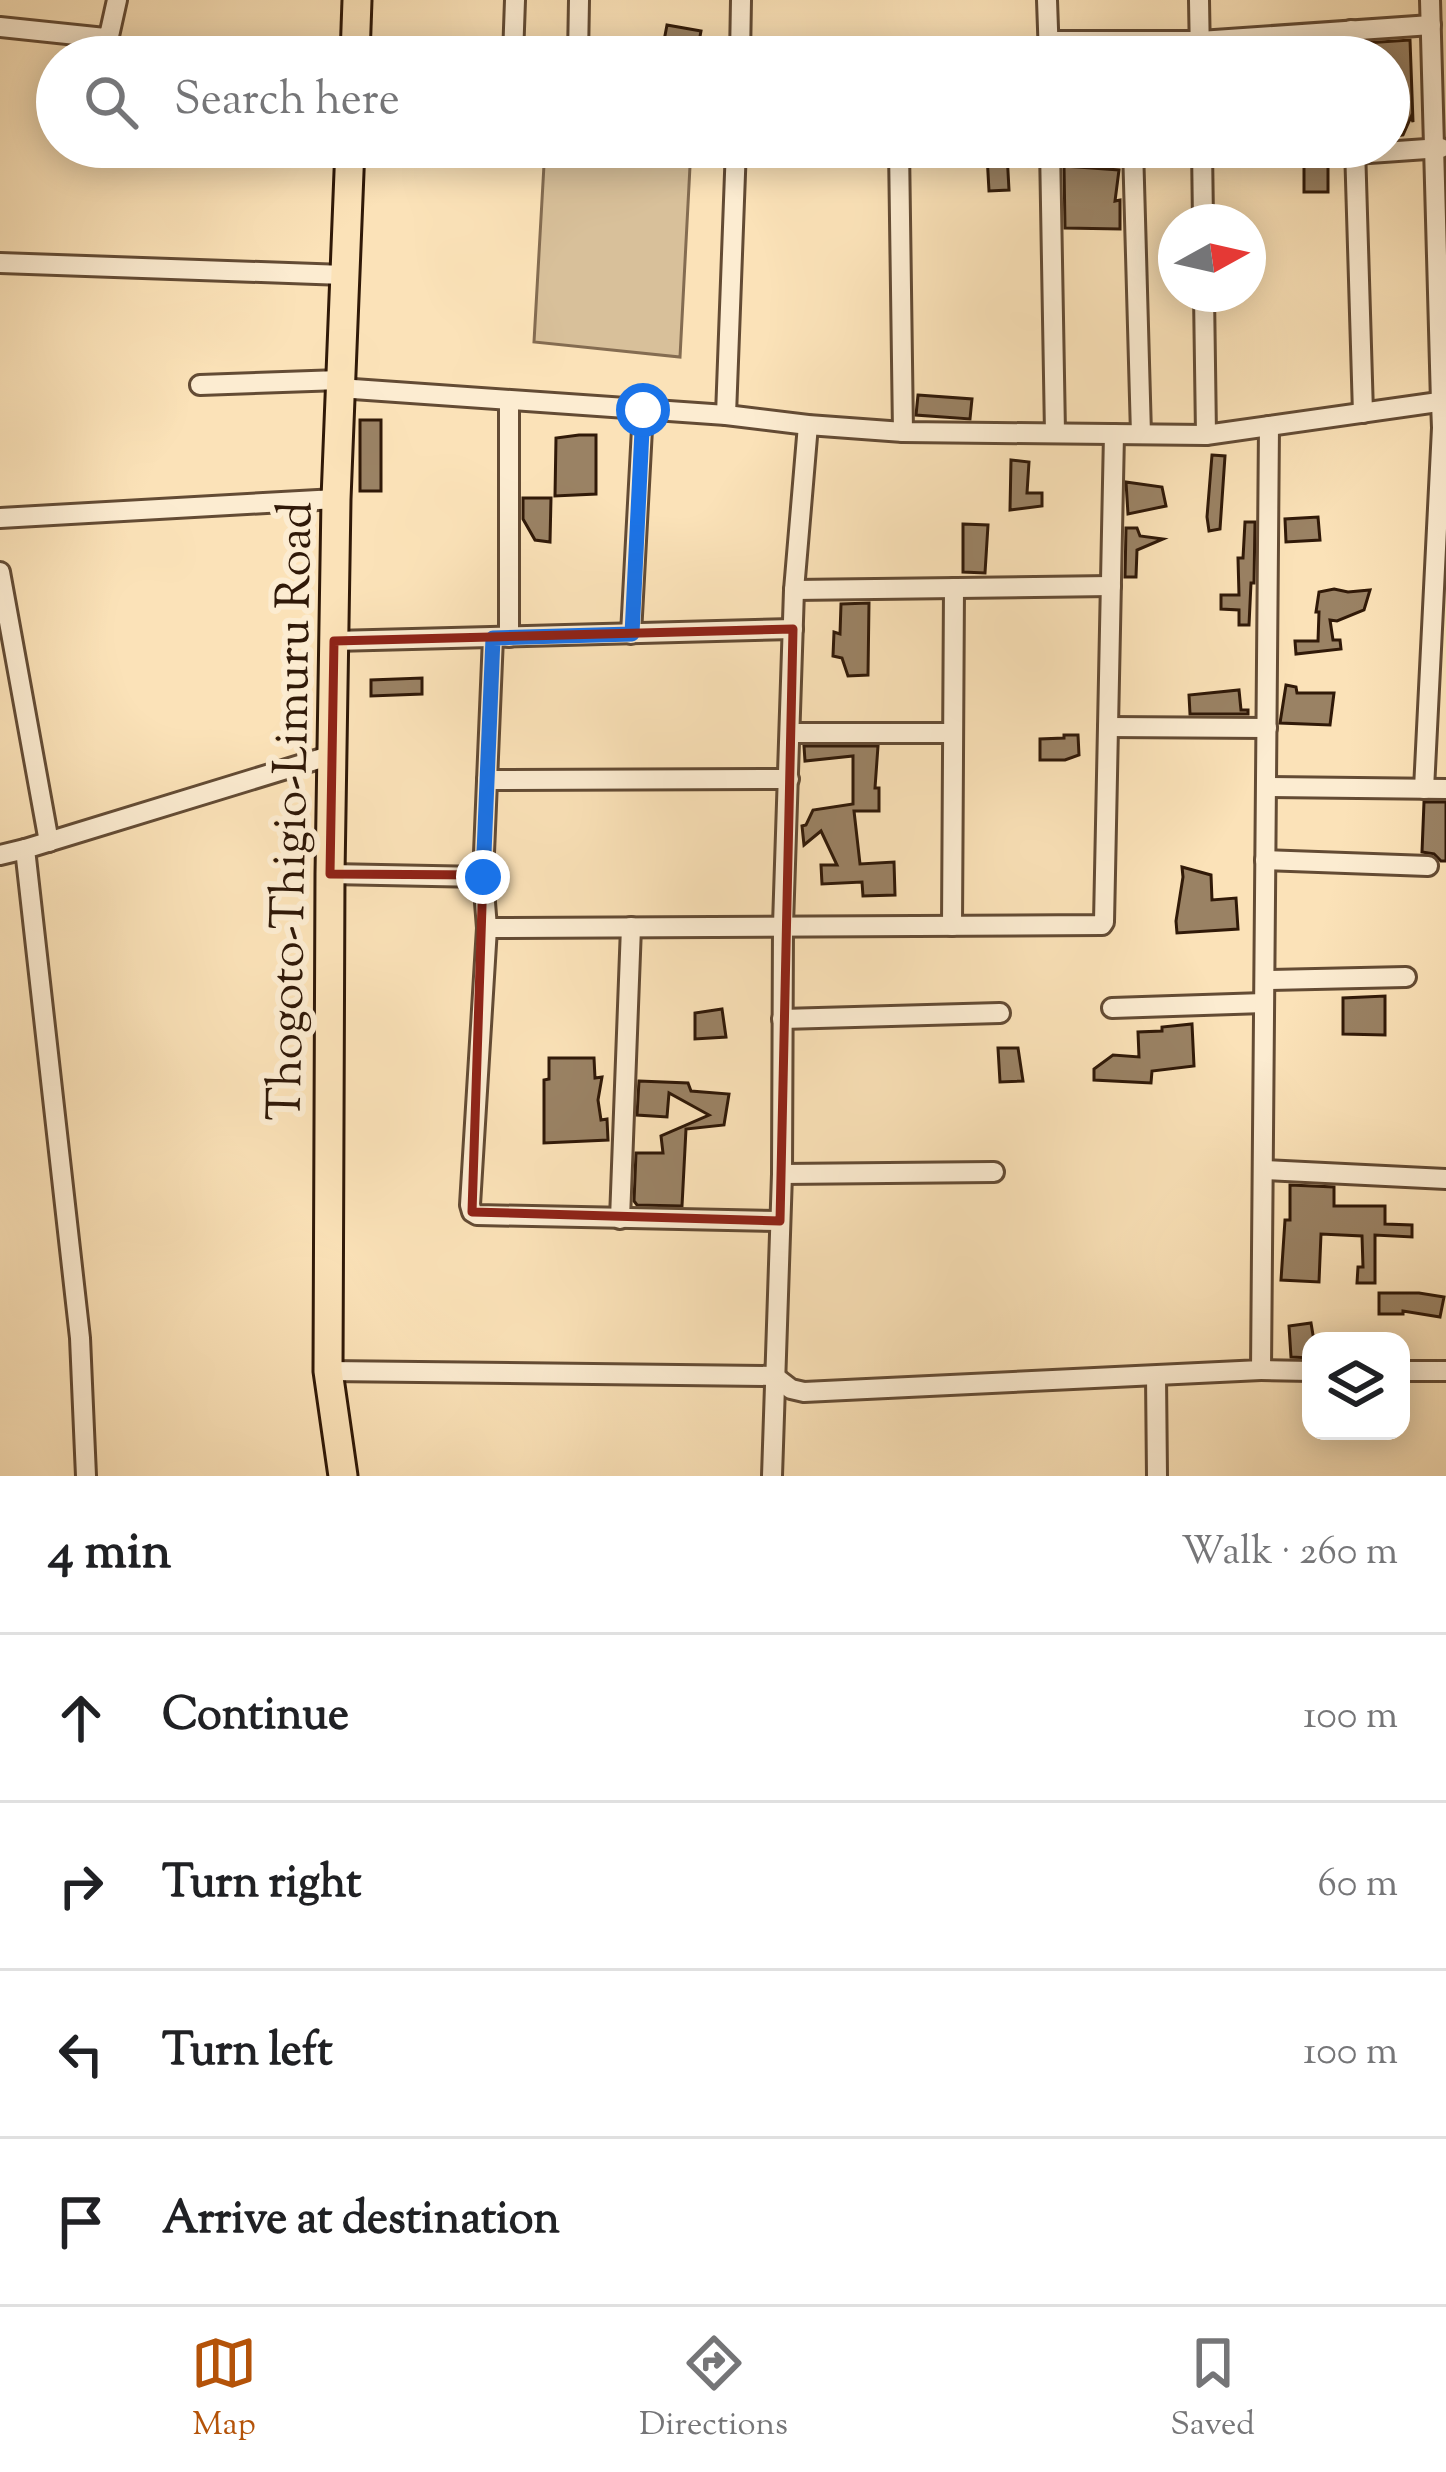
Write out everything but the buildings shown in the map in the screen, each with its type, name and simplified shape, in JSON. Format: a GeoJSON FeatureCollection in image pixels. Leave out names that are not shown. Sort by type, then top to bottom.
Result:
{"type":"FeatureCollection","features":[{"type":"Feature","properties":{"kind":"highway"},"geometry":{"type":"LineString","coordinates":[[357,0],[359,36]]}},
{"type":"Feature","properties":{"kind":"highway","name":"Thogoto-Thigio-Limuru Road"},"geometry":{"type":"LineString","coordinates":[[343,1476],[328,1371],[330,874],[339,384],[349,168]]}},
{"type":"Feature","properties":{"kind":"street"},"geometry":{"type":"LineString","coordinates":[[110,36],[117,0]]}},
{"type":"Feature","properties":{"kind":"street"},"geometry":{"type":"LineString","coordinates":[[513,36],[514,0]]}},
{"type":"Feature","properties":{"kind":"street"},"geometry":{"type":"LineString","coordinates":[[578,36],[579,0]]}},
{"type":"Feature","properties":{"kind":"street"},"geometry":{"type":"LineString","coordinates":[[740,0],[740,36]]}},
{"type":"Feature","properties":{"kind":"street"},"geometry":{"type":"LineString","coordinates":[[1047,0],[1048,36]]}},
{"type":"Feature","properties":{"kind":"street"},"geometry":{"type":"LineString","coordinates":[[1198,0],[1199,36]]}},
{"type":"Feature","properties":{"kind":"street"},"geometry":{"type":"LineString","coordinates":[[1424,789],[1444,434],[1440,148],[1430,0]]}},
{"type":"Feature","properties":{"kind":"street"},"geometry":{"type":"LineString","coordinates":[[1303,36],[1430,25]]}},
{"type":"Feature","properties":{"kind":"street"},"geometry":{"type":"LineString","coordinates":[[0,27],[86,36]]}},
{"type":"Feature","properties":{"kind":"street"},"geometry":{"type":"LineString","coordinates":[[1351,30],[1351,36]]}},
{"type":"Feature","properties":{"kind":"street"},"geometry":{"type":"LineString","coordinates":[[1410,149],[1440,148]]}},
{"type":"Feature","properties":{"kind":"street"},"geometry":{"type":"LineString","coordinates":[[726,415],[735,168]]}},
{"type":"Feature","properties":{"kind":"street"},"geometry":{"type":"LineString","coordinates":[[899,168],[903,432]]}},
{"type":"Feature","properties":{"kind":"street"},"geometry":{"type":"LineString","coordinates":[[1050,168],[1054,434]]}},
{"type":"Feature","properties":{"kind":"street"},"geometry":{"type":"LineString","coordinates":[[1134,168],[1141,434]]}},
{"type":"Feature","properties":{"kind":"street"},"geometry":{"type":"LineString","coordinates":[[1202,168],[1203,204]]}},
{"type":"Feature","properties":{"kind":"street"},"geometry":{"type":"LineString","coordinates":[[1356,168],[1363,413]]}},
{"type":"Feature","properties":{"kind":"street"},"geometry":{"type":"LineString","coordinates":[[0,263],[344,275]]}},
{"type":"Feature","properties":{"kind":"street"},"geometry":{"type":"LineString","coordinates":[[1204,312],[1206,435]]}},
{"type":"Feature","properties":{"kind":"street"},"geometry":{"type":"LineString","coordinates":[[200,385],[339,384],[903,432],[1054,434],[1206,435],[1444,401]]}},
{"type":"Feature","properties":{"kind":"street"},"geometry":{"type":"LineString","coordinates":[[508,401],[501,637],[487,780],[483,877],[487,928],[472,1212],[780,1221]]}},
{"type":"Feature","properties":{"kind":"street"},"geometry":{"type":"LineString","coordinates":[[632,634],[643,410]]}},
{"type":"Feature","properties":{"kind":"street"},"geometry":{"type":"LineString","coordinates":[[772,1476],[794,590],[808,425]]}},
{"type":"Feature","properties":{"kind":"street"},"geometry":{"type":"LineString","coordinates":[[1261,1370],[1269,426]]}},
{"type":"Feature","properties":{"kind":"street"},"geometry":{"type":"LineString","coordinates":[[487,928],[1102,925],[1114,434]]}},
{"type":"Feature","properties":{"kind":"street"},"geometry":{"type":"LineString","coordinates":[[0,518],[336,499]]}},
{"type":"Feature","properties":{"kind":"street"},"geometry":{"type":"LineString","coordinates":[[0,572],[8,649],[23,692],[49,842]]}},
{"type":"Feature","properties":{"kind":"street"},"geometry":{"type":"LineString","coordinates":[[794,590],[1111,586]]}},
{"type":"Feature","properties":{"kind":"street"},"geometry":{"type":"LineString","coordinates":[[952,926],[954,588]]}},
{"type":"Feature","properties":{"kind":"street"},"geometry":{"type":"LineString","coordinates":[[334,641],[793,629]]}},
{"type":"Feature","properties":{"kind":"street"},"geometry":{"type":"LineString","coordinates":[[0,693],[23,692]]}},
{"type":"Feature","properties":{"kind":"street"},"geometry":{"type":"LineString","coordinates":[[1108,728],[1267,728]]}},
{"type":"Feature","properties":{"kind":"street"},"geometry":{"type":"LineString","coordinates":[[790,733],[953,733]]}},
{"type":"Feature","properties":{"kind":"street"},"geometry":{"type":"LineString","coordinates":[[0,855],[332,754]]}},
{"type":"Feature","properties":{"kind":"street"},"geometry":{"type":"LineString","coordinates":[[487,780],[789,779]]}},
{"type":"Feature","properties":{"kind":"street"},"geometry":{"type":"LineString","coordinates":[[1266,787],[1446,789]]}},
{"type":"Feature","properties":{"kind":"street"},"geometry":{"type":"LineString","coordinates":[[25,849],[80,1338],[86,1476]]}},
{"type":"Feature","properties":{"kind":"street"},"geometry":{"type":"LineString","coordinates":[[1265,860],[1428,866]]}},
{"type":"Feature","properties":{"kind":"street"},"geometry":{"type":"LineString","coordinates":[[330,874],[483,877]]}},
{"type":"Feature","properties":{"kind":"street"},"geometry":{"type":"LineString","coordinates":[[620,1219],[631,927]]}},
{"type":"Feature","properties":{"kind":"street"},"geometry":{"type":"LineString","coordinates":[[1264,980],[1406,977]]}},
{"type":"Feature","properties":{"kind":"street"},"geometry":{"type":"LineString","coordinates":[[1112,1008],[1264,1003]]}},
{"type":"Feature","properties":{"kind":"street"},"geometry":{"type":"LineString","coordinates":[[782,1019],[1000,1013]]}},
{"type":"Feature","properties":{"kind":"street"},"geometry":{"type":"LineString","coordinates":[[1263,1170],[1446,1179]]}},
{"type":"Feature","properties":{"kind":"street"},"geometry":{"type":"LineString","coordinates":[[782,1174],[994,1172]]}},
{"type":"Feature","properties":{"kind":"street"},"geometry":{"type":"LineString","coordinates":[[328,1371],[774,1376],[804,1392],[1302,1371]]}},
{"type":"Feature","properties":{"kind":"street"},"geometry":{"type":"LineString","coordinates":[[1410,1371],[1446,1371]]}},
{"type":"Feature","properties":{"kind":"street"},"geometry":{"type":"LineString","coordinates":[[1156,1376],[1157,1476]]}},
{"type":"Feature","properties":{"kind":"highlighted area"},"geometry":{"type":"Polygon","coordinates":[[[793,629],[780,1221],[472,1212],[483,875],[330,874],[334,641],[793,629]]]}},
{"type":"Feature","properties":{"kind":"shaded area"},"geometry":{"type":"Polygon","coordinates":[[[544,168],[690,168],[680,357],[534,342],[544,168]]]}},
{"type":"Feature","properties":{"kind":"route"},"geometry":{"type":"LineString","coordinates":[[483,877],[493,638],[632,634],[643,410]]}}]}
